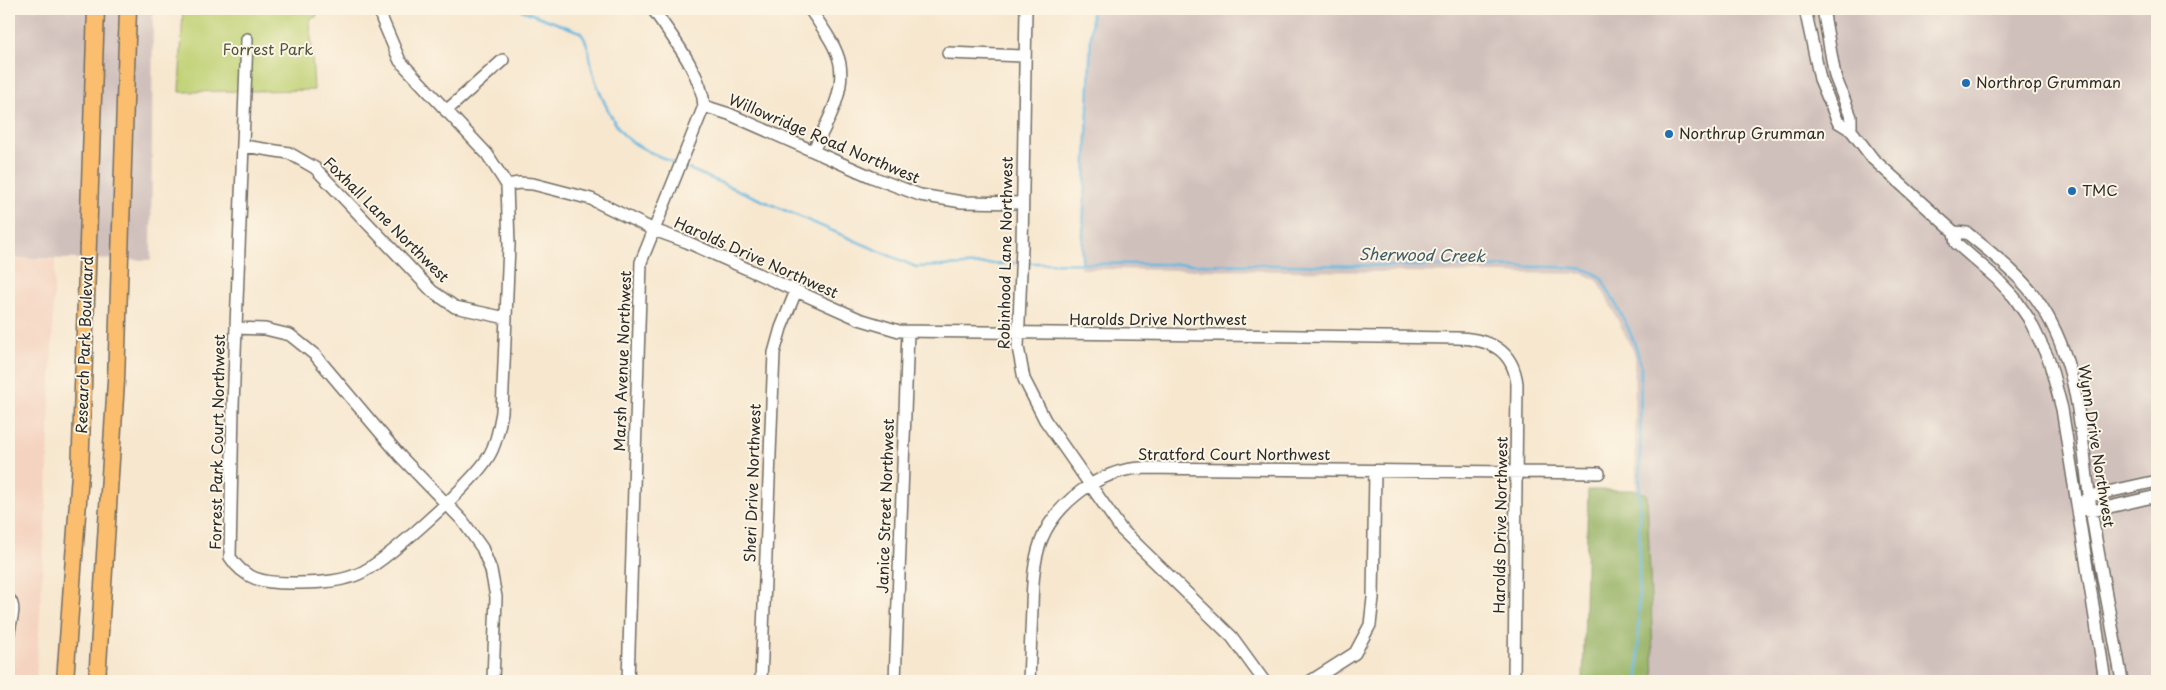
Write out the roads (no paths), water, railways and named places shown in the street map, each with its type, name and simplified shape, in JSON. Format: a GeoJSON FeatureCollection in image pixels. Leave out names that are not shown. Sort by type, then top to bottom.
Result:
{"type":"FeatureCollection","features":[{"type":"Feature","properties":{"kind":"highway","name":"Research Park Boulevard"},"geometry":{"type":"LineString","coordinates":[[65,681],[80,474],[96,9]]}},
{"type":"Feature","properties":{"kind":"highway","name":"Research Park Boulevard"},"geometry":{"type":"LineString","coordinates":[[97,681],[116,381],[128,9]]}},
{"type":"Feature","properties":{"kind":"street"},"geometry":{"type":"LineString","coordinates":[[653,9],[687,58],[704,98],[704,106]]}},
{"type":"Feature","properties":{"kind":"street"},"geometry":{"type":"LineString","coordinates":[[810,9],[834,46],[840,63],[840,87],[813,151]]}},
{"type":"Feature","properties":{"kind":"street","name":"Robinhood Lane Northwest"},"geometry":{"type":"LineString","coordinates":[[1026,9],[1023,56],[1022,203],[1018,334],[1019,363],[1027,387],[1045,420],[1089,485],[1131,541],[1232,638],[1264,681]]}},
{"type":"Feature","properties":{"kind":"street","name":"Wynn Drive Northwest"},"geometry":{"type":"LineString","coordinates":[[1805,9],[1813,54],[1824,89],[1838,122],[1851,130],[1873,159],[1954,232],[1967,233],[2028,288],[2043,308],[2058,336],[2072,376],[2092,511],[2122,681]]}},
{"type":"Feature","properties":{"kind":"street","name":"Wynn Drive Northwest"},"geometry":{"type":"LineString","coordinates":[[1823,9],[1835,76],[1851,117],[1851,130]]}},
{"type":"Feature","properties":{"kind":"street"},"geometry":{"type":"LineString","coordinates":[[382,19],[400,61],[487,154],[508,185]]}},
{"type":"Feature","properties":{"kind":"street","name":"Forrest Park Court Northwest"},"geometry":{"type":"LineString","coordinates":[[247,39],[236,328],[230,557],[237,568],[253,580],[279,583],[319,583],[356,575],[378,563],[445,502],[487,459],[497,435],[504,382],[509,245],[508,185]]}},
{"type":"Feature","properties":{"kind":"street"},"geometry":{"type":"LineString","coordinates":[[948,53],[1023,56]]}},
{"type":"Feature","properties":{"kind":"street"},"geometry":{"type":"LineString","coordinates":[[446,111],[503,60]]}},
{"type":"Feature","properties":{"kind":"street","name":"Willowridge Road Northwest"},"geometry":{"type":"LineString","coordinates":[[704,106],[729,114],[872,177],[920,195],[962,202],[1022,203]]}},
{"type":"Feature","properties":{"kind":"street","name":"Marsh Avenue Northwest"},"geometry":{"type":"LineString","coordinates":[[628,681],[641,262],[704,106]]}},
{"type":"Feature","properties":{"kind":"street","name":"Foxhall Lane Northwest"},"geometry":{"type":"LineString","coordinates":[[244,146],[288,153],[314,168],[432,291],[455,307],[506,318]]}},
{"type":"Feature","properties":{"kind":"street","name":"Harolds Drive Northwest"},"geometry":{"type":"LineString","coordinates":[[508,185],[524,183],[573,193],[591,199],[654,230],[869,323],[908,332],[1480,340],[1500,350],[1510,361],[1515,372],[1517,391],[1514,681]]}},
{"type":"Feature","properties":{"kind":"street","name":"Wynn Drive Northwest"},"geometry":{"type":"LineString","coordinates":[[1954,232],[1956,243],[1996,278],[2023,309],[2050,360],[2060,402],[2105,681]]}},
{"type":"Feature","properties":{"kind":"street","name":"Sheri Drive Northwest"},"geometry":{"type":"LineString","coordinates":[[761,681],[774,353],[780,328],[796,291]]}},
{"type":"Feature","properties":{"kind":"street"},"geometry":{"type":"LineString","coordinates":[[236,328],[265,329],[290,335],[315,355],[401,458],[462,520],[482,548],[491,570],[496,597],[493,681]]}},
{"type":"Feature","properties":{"kind":"street","name":"Janice Street Northwest"},"geometry":{"type":"LineString","coordinates":[[895,681],[908,332]]}},
{"type":"Feature","properties":{"kind":"street","name":"Stratford Court Northwest"},"geometry":{"type":"LineString","coordinates":[[1029,681],[1033,572],[1036,551],[1054,516],[1089,485],[1114,473],[1133,469],[1599,473]]}},
{"type":"Feature","properties":{"kind":"street"},"geometry":{"type":"LineString","coordinates":[[1312,681],[1355,653],[1370,625],[1373,603],[1375,471]]}},
{"type":"Feature","properties":{"kind":"street"},"geometry":{"type":"LineString","coordinates":[[2078,508],[2090,496],[2157,481]]}},
{"type":"Feature","properties":{"kind":"street"},"geometry":{"type":"LineString","coordinates":[[2078,508],[2092,511],[2157,496]]}},
{"type":"Feature","properties":{"kind":"street"},"geometry":{"type":"LineString","coordinates":[[9,599],[12,602],[13,611],[9,632]]}},
{"type":"Feature","properties":{"kind":"waterway"},"geometry":{"type":"LineString","coordinates":[[519,9],[580,32],[587,46],[598,87],[619,129],[634,143],[674,163]]}},
{"type":"Feature","properties":{"kind":"waterway","name":"Sherwood Creek"},"geometry":{"type":"LineString","coordinates":[[1082,263],[1092,9]]}},
{"type":"Feature","properties":{"kind":"waterway"},"geometry":{"type":"LineString","coordinates":[[689,169],[916,267],[1014,263]]}},
{"type":"Feature","properties":{"kind":"waterway","name":"Sherwood Creek"},"geometry":{"type":"LineString","coordinates":[[1028,263],[1555,267],[1586,270],[1597,275],[1602,279],[1625,321],[1641,366],[1638,681]]}},
{"type":"Feature","properties":{"kind":"place","name":"Northrop Grumman"},"geometry":{"type":"Point","coordinates":[1966,83]}},
{"type":"Feature","properties":{"kind":"place","name":"Northrup Grumman"},"geometry":{"type":"Point","coordinates":[1669,134]}},
{"type":"Feature","properties":{"kind":"place","name":"TMC"},"geometry":{"type":"Point","coordinates":[2072,191]}},
{"type":"Feature","properties":{"kind":"park label","name":"Forrest Park"},"geometry":{"type":"Point","coordinates":[268,50]}}]}
